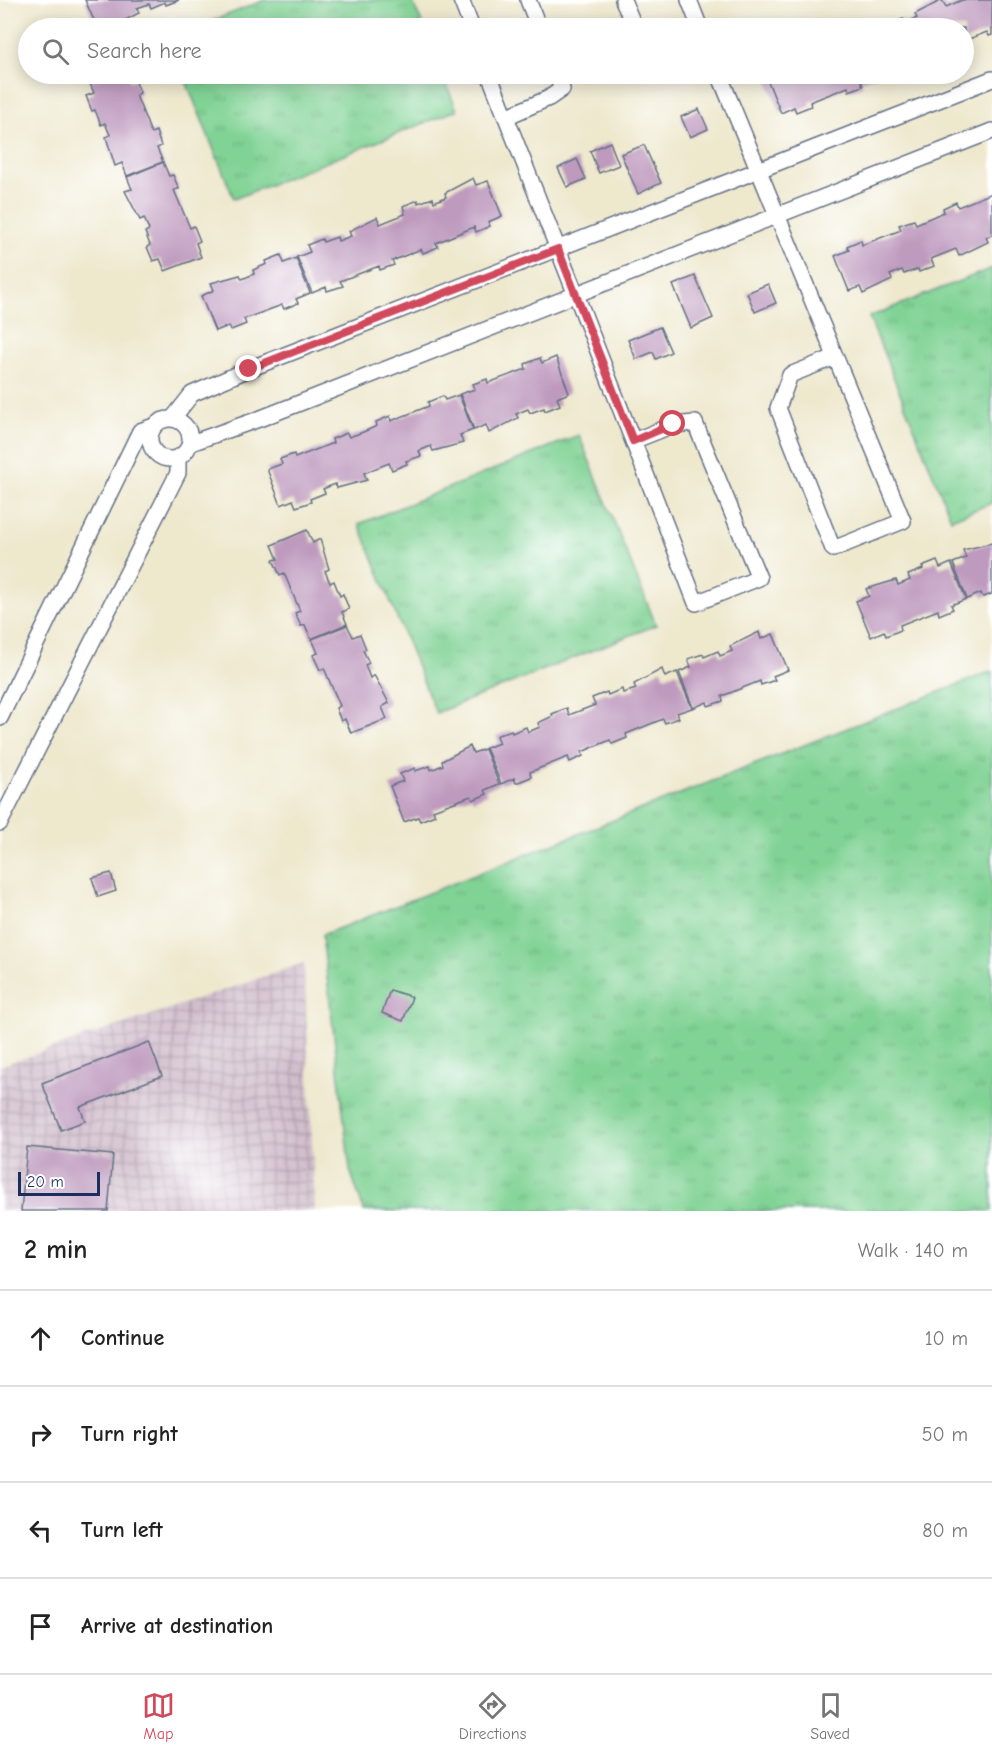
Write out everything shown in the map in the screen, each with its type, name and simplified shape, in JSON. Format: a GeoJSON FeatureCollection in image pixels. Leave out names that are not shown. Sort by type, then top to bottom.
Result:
{"type":"FeatureCollection","features":[{"type":"Feature","properties":{"kind":"lane"},"geometry":{"type":"LineString","coordinates":[[461,0],[468,18]]}},
{"type":"Feature","properties":{"kind":"lane"},"geometry":{"type":"LineString","coordinates":[[528,0],[535,18]]}},
{"type":"Feature","properties":{"kind":"lane"},"geometry":{"type":"LineString","coordinates":[[623,0],[631,18]]}},
{"type":"Feature","properties":{"kind":"lane"},"geometry":{"type":"LineString","coordinates":[[689,0],[696,18]]}},
{"type":"Feature","properties":{"kind":"lane"},"geometry":{"type":"LineString","coordinates":[[0,718],[140,431],[173,418],[192,394],[992,78]]}},
{"type":"Feature","properties":{"kind":"lane"},"geometry":{"type":"LineString","coordinates":[[493,84],[696,603],[759,578],[695,423],[673,424],[633,441]]}},
{"type":"Feature","properties":{"kind":"lane"},"geometry":{"type":"LineString","coordinates":[[506,117],[549,98],[562,88],[560,84]]}},
{"type":"Feature","properties":{"kind":"lane"},"geometry":{"type":"LineString","coordinates":[[723,84],[836,357],[903,521],[833,549],[778,408],[790,375],[836,357]]}},
{"type":"Feature","properties":{"kind":"lane"},"geometry":{"type":"LineString","coordinates":[[191,443],[259,419],[992,131]]}},
{"type":"Feature","properties":{"kind":"lane"},"geometry":{"type":"LineString","coordinates":[[154,426],[150,438],[154,451],[164,459],[178,458],[191,443],[189,430],[173,418]]}},
{"type":"Feature","properties":{"kind":"lane"},"geometry":{"type":"LineString","coordinates":[[0,823],[178,473],[178,458]]}},
{"type":"Feature","properties":{"kind":"shaded area"},"geometry":{"type":"Polygon","coordinates":[[[304,963],[315,1211],[0,1211],[0,1066],[304,963]]]}},
{"type":"Feature","properties":{"kind":"green space"},"geometry":{"type":"Polygon","coordinates":[[[265,0],[412,0],[420,18],[219,18],[265,0]]]}},
{"type":"Feature","properties":{"kind":"green space"},"geometry":{"type":"Polygon","coordinates":[[[187,84],[446,84],[457,110],[234,199],[187,84]]]}},
{"type":"Feature","properties":{"kind":"green space"},"geometry":{"type":"Polygon","coordinates":[[[992,268],[992,503],[951,519],[869,317],[992,268]]]}},
{"type":"Feature","properties":{"kind":"green space"},"geometry":{"type":"Polygon","coordinates":[[[579,435],[656,625],[436,713],[359,524],[579,435]]]}},
{"type":"Feature","properties":{"kind":"green space"},"geometry":{"type":"Polygon","coordinates":[[[992,671],[992,1211],[364,1211],[350,1170],[322,935],[992,671]]]}},
{"type":"Feature","properties":{"kind":"building"},"geometry":{"type":"Polygon","coordinates":[[[85,0],[179,0],[166,5],[165,2],[151,8],[149,4],[137,8],[139,13],[129,18],[93,18],[85,0]]]}},
{"type":"Feature","properties":{"kind":"building"},"geometry":{"type":"Polygon","coordinates":[[[942,0],[946,7],[962,0],[992,0],[992,35],[989,36],[987,32],[974,37],[974,18],[917,18],[915,14],[942,0]]]}},
{"type":"Feature","properties":{"kind":"building"},"geometry":{"type":"Polygon","coordinates":[[[90,84],[137,84],[140,93],[136,95],[151,133],[156,131],[161,146],[157,148],[163,162],[127,176],[122,163],[115,166],[106,137],[110,135],[105,123],[101,125],[95,110],[92,111],[86,96],[94,93],[90,84]]]}},
{"type":"Feature","properties":{"kind":"building"},"geometry":{"type":"Polygon","coordinates":[[[769,84],[862,84],[863,86],[849,91],[848,87],[810,102],[811,106],[796,112],[794,107],[781,113],[769,84]]]}},
{"type":"Feature","properties":{"kind":"building"},"geometry":{"type":"Polygon","coordinates":[[[699,109],[708,129],[690,137],[681,117],[699,109]]]}},
{"type":"Feature","properties":{"kind":"building"},"geometry":{"type":"Polygon","coordinates":[[[610,142],[619,165],[599,173],[590,151],[610,142]]]}},
{"type":"Feature","properties":{"kind":"building"},"geometry":{"type":"Polygon","coordinates":[[[644,145],[661,183],[638,194],[621,154],[644,145]]]}},
{"type":"Feature","properties":{"kind":"building"},"geometry":{"type":"Polygon","coordinates":[[[577,159],[586,179],[567,187],[558,168],[577,159]]]}},
{"type":"Feature","properties":{"kind":"building"},"geometry":{"type":"Polygon","coordinates":[[[163,162],[169,176],[173,175],[179,189],[174,190],[190,228],[194,226],[200,241],[196,243],[201,257],[165,271],[160,259],[153,261],[147,247],[150,245],[145,232],[149,230],[144,218],[140,220],[125,191],[132,189],[127,177],[163,162]]]}},
{"type":"Feature","properties":{"kind":"building"},"geometry":{"type":"Polygon","coordinates":[[[473,178],[476,185],[488,181],[502,216],[488,222],[490,226],[476,232],[474,227],[436,243],[438,247],[423,253],[421,249],[392,261],[394,265],[380,270],[379,266],[340,281],[343,286],[327,291],[326,287],[312,293],[297,257],[310,252],[307,245],[322,239],[323,242],[337,237],[338,241],[351,236],[349,231],[377,217],[380,224],[405,214],[403,206],[418,200],[418,203],[433,198],[434,202],[446,197],[445,193],[473,178]]]}},
{"type":"Feature","properties":{"kind":"building"},"geometry":{"type":"Polygon","coordinates":[[[992,193],[992,235],[986,237],[988,242],[959,256],[956,249],[931,259],[934,266],[919,272],[918,269],[904,274],[902,270],[890,275],[892,280],[863,294],[860,287],[849,291],[835,256],[849,250],[847,246],[861,240],[862,245],[901,230],[899,225],[914,220],[916,224],[944,212],[943,208],[956,202],[958,207],[992,193]]]}},
{"type":"Feature","properties":{"kind":"building"},"geometry":{"type":"Polygon","coordinates":[[[281,255],[284,263],[296,258],[310,293],[296,299],[298,303],[284,309],[282,305],[244,319],[246,324],[231,330],[229,326],[215,331],[201,296],[214,290],[211,283],[240,275],[242,279],[254,274],[253,270],[267,264],[266,261],[281,255]]]}},
{"type":"Feature","properties":{"kind":"building"},"geometry":{"type":"Polygon","coordinates":[[[695,276],[713,318],[691,328],[673,285],[695,276]]]}},
{"type":"Feature","properties":{"kind":"building"},"geometry":{"type":"Polygon","coordinates":[[[768,284],[776,303],[755,312],[747,293],[768,284]]]}},
{"type":"Feature","properties":{"kind":"building"},"geometry":{"type":"Polygon","coordinates":[[[660,327],[671,352],[656,359],[653,352],[636,359],[628,340],[660,327]]]}},
{"type":"Feature","properties":{"kind":"building"},"geometry":{"type":"Polygon","coordinates":[[[556,357],[569,393],[557,398],[560,405],[545,411],[544,408],[530,413],[528,409],[516,414],[518,418],[489,433],[486,425],[474,430],[460,394],[475,389],[473,384],[487,379],[488,383],[526,369],[525,364],[540,358],[542,363],[556,357]]]}},
{"type":"Feature","properties":{"kind":"building"},"geometry":{"type":"Polygon","coordinates":[[[459,395],[473,430],[460,435],[463,443],[433,451],[431,446],[419,451],[421,456],[406,461],[407,464],[392,470],[389,463],[364,473],[367,480],[337,488],[335,484],[323,489],[325,493],[310,499],[311,502],[296,507],[293,500],[281,505],[267,469],[282,464],[280,459],[294,454],[295,458],[333,443],[332,439],[347,433],[349,437],[363,432],[377,426],[376,422],[390,416],[391,421],[429,406],[428,402],[443,396],[445,400],[459,395]]]}},
{"type":"Feature","properties":{"kind":"building"},"geometry":{"type":"Polygon","coordinates":[[[307,530],[313,543],[320,539],[329,569],[325,571],[330,583],[334,581],[340,596],[343,594],[349,609],[342,612],[347,624],[311,639],[305,625],[301,626],[295,613],[300,611],[284,573],[280,575],[273,560],[278,559],[272,545],[307,530]]]}},
{"type":"Feature","properties":{"kind":"building"},"geometry":{"type":"Polygon","coordinates":[[[992,543],[992,594],[983,597],[981,593],[967,599],[953,563],[966,558],[963,550],[992,543]]]}},
{"type":"Feature","properties":{"kind":"building"},"geometry":{"type":"Polygon","coordinates":[[[937,561],[940,568],[951,563],[966,599],[951,605],[953,609],[939,615],[938,610],[900,625],[901,630],[886,636],[884,631],[871,637],[856,601],[869,596],[866,589],[896,580],[898,585],[910,580],[908,575],[937,561]]]}},
{"type":"Feature","properties":{"kind":"building"},"geometry":{"type":"Polygon","coordinates":[[[347,625],[353,637],[360,634],[366,649],[363,650],[369,663],[365,665],[370,678],[374,675],[389,703],[382,707],[387,719],[351,733],[345,719],[341,721],[336,708],[340,706],[324,668],[320,670],[313,655],[318,653],[312,639],[347,625]]]}},
{"type":"Feature","properties":{"kind":"building"},"geometry":{"type":"Polygon","coordinates":[[[759,632],[761,639],[773,634],[788,670],[773,676],[775,680],[761,685],[760,681],[722,696],[723,701],[708,706],[707,702],[693,708],[679,672],[691,667],[688,659],[703,654],[704,657],[718,651],[720,656],[732,651],[730,646],[759,632]]]}},
{"type":"Feature","properties":{"kind":"building"},"geometry":{"type":"Polygon","coordinates":[[[662,669],[665,677],[677,672],[692,708],[677,713],[679,718],[665,723],[663,719],[626,734],[627,738],[612,744],[610,740],[582,752],[583,756],[570,762],[568,757],[530,772],[531,777],[516,783],[514,778],[501,784],[486,748],[499,743],[496,736],[526,727],[528,732],[540,727],[538,723],[553,716],[552,714],[567,708],[569,715],[595,705],[592,698],[607,692],[608,695],[622,689],[623,693],[636,689],[634,684],[662,669]]]}},
{"type":"Feature","properties":{"kind":"building"},"geometry":{"type":"Polygon","coordinates":[[[470,746],[473,753],[485,749],[499,784],[485,790],[487,794],[473,800],[471,796],[433,810],[435,815],[420,821],[418,817],[404,822],[390,786],[403,781],[400,774],[415,768],[415,771],[430,766],[431,770],[443,765],[442,761],[470,746]]]}},
{"type":"Feature","properties":{"kind":"building"},"geometry":{"type":"Polygon","coordinates":[[[111,873],[116,891],[98,897],[92,878],[111,873]]]}},
{"type":"Feature","properties":{"kind":"building"},"geometry":{"type":"Polygon","coordinates":[[[390,990],[412,997],[403,1021],[382,1013],[390,990]]]}},
{"type":"Feature","properties":{"kind":"building"},"geometry":{"type":"Polygon","coordinates":[[[149,1042],[162,1076],[80,1107],[85,1121],[61,1130],[42,1083],[149,1042]]]}},
{"type":"Feature","properties":{"kind":"building"},"geometry":{"type":"Polygon","coordinates":[[[27,1147],[113,1155],[108,1211],[21,1211],[27,1147]]]}},
{"type":"Feature","properties":{"kind":"route"},"geometry":{"type":"LineString","coordinates":[[249,369],[558,249],[633,441],[673,424]]}}]}
